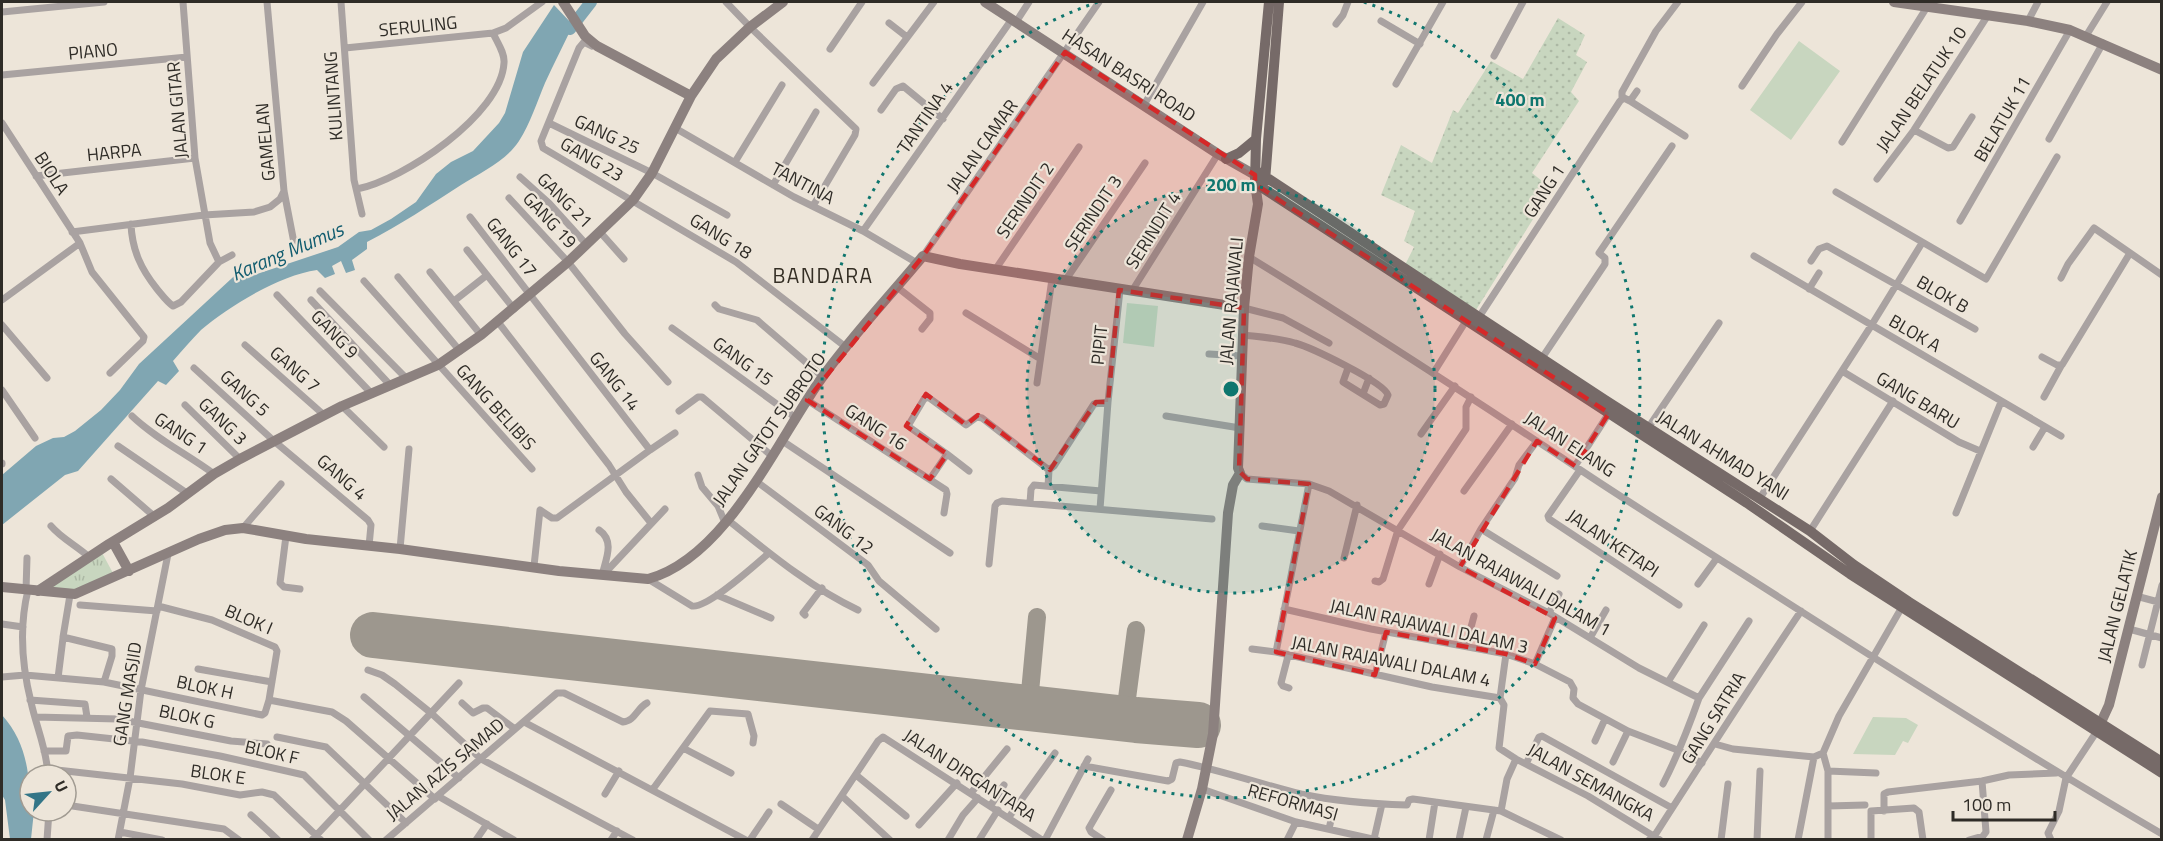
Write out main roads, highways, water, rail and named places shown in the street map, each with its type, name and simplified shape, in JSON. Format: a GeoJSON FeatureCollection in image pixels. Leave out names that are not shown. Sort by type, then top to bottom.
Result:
{"type":"FeatureCollection","features":[{"type":"Feature","properties":{"kind":"main road"},"geometry":{"type":"LineString","coordinates":[[1257,176],[1257,139],[1269,2]]}},
{"type":"Feature","properties":{"kind":"main road"},"geometry":{"type":"LineString","coordinates":[[1257,176],[1279,2]]}},
{"type":"Feature","properties":{"kind":"main road"},"geometry":{"type":"LineString","coordinates":[[1222,156],[1239,153],[1257,139]]}},
{"type":"Feature","properties":{"kind":"main road","name":"JALAN AHMAD YANI"},"geometry":{"type":"LineString","coordinates":[[1257,176],[1264,190],[1747,503],[1973,643],[2099,727],[2162,773]]}},
{"type":"Feature","properties":{"kind":"main road","name":"JALAN AHMAD YANI"},"geometry":{"type":"LineString","coordinates":[[1257,176],[1810,531],[1852,569],[1902,607],[2071,716],[2099,727],[2162,762]]}},
{"type":"Feature","properties":{"kind":"water"},"geometry":{"type":"Polygon","coordinates":[[[554,5],[573,25],[527,127],[507,155],[415,215],[367,242],[367,249],[352,260],[355,270],[346,273],[341,261],[332,266],[335,274],[325,278],[317,270],[287,278],[240,302],[213,321],[201,330],[173,361],[179,371],[166,385],[158,381],[78,471],[65,475],[2,525],[2,475],[36,446],[75,431],[101,410],[120,390],[139,364],[244,267],[251,276],[338,247],[359,232],[371,230],[416,202],[436,174],[451,162],[473,151],[499,123],[505,113],[523,52],[554,5]]]}},
{"type":"Feature","properties":{"kind":"water"},"geometry":{"type":"Polygon","coordinates":[[[2,715],[17,737],[26,763],[18,763],[18,823],[33,823],[31,839],[10,839],[5,800],[2,795],[2,715]]]}},
{"type":"Feature","properties":{"kind":"waterway","name":"Karang Mumus"},"geometry":{"type":"LineString","coordinates":[[570,29],[591,2]]}},
{"type":"Feature","properties":{"kind":"district","name":"BANDARA"},"geometry":{"type":"Point","coordinates":[823,275]}}]}
